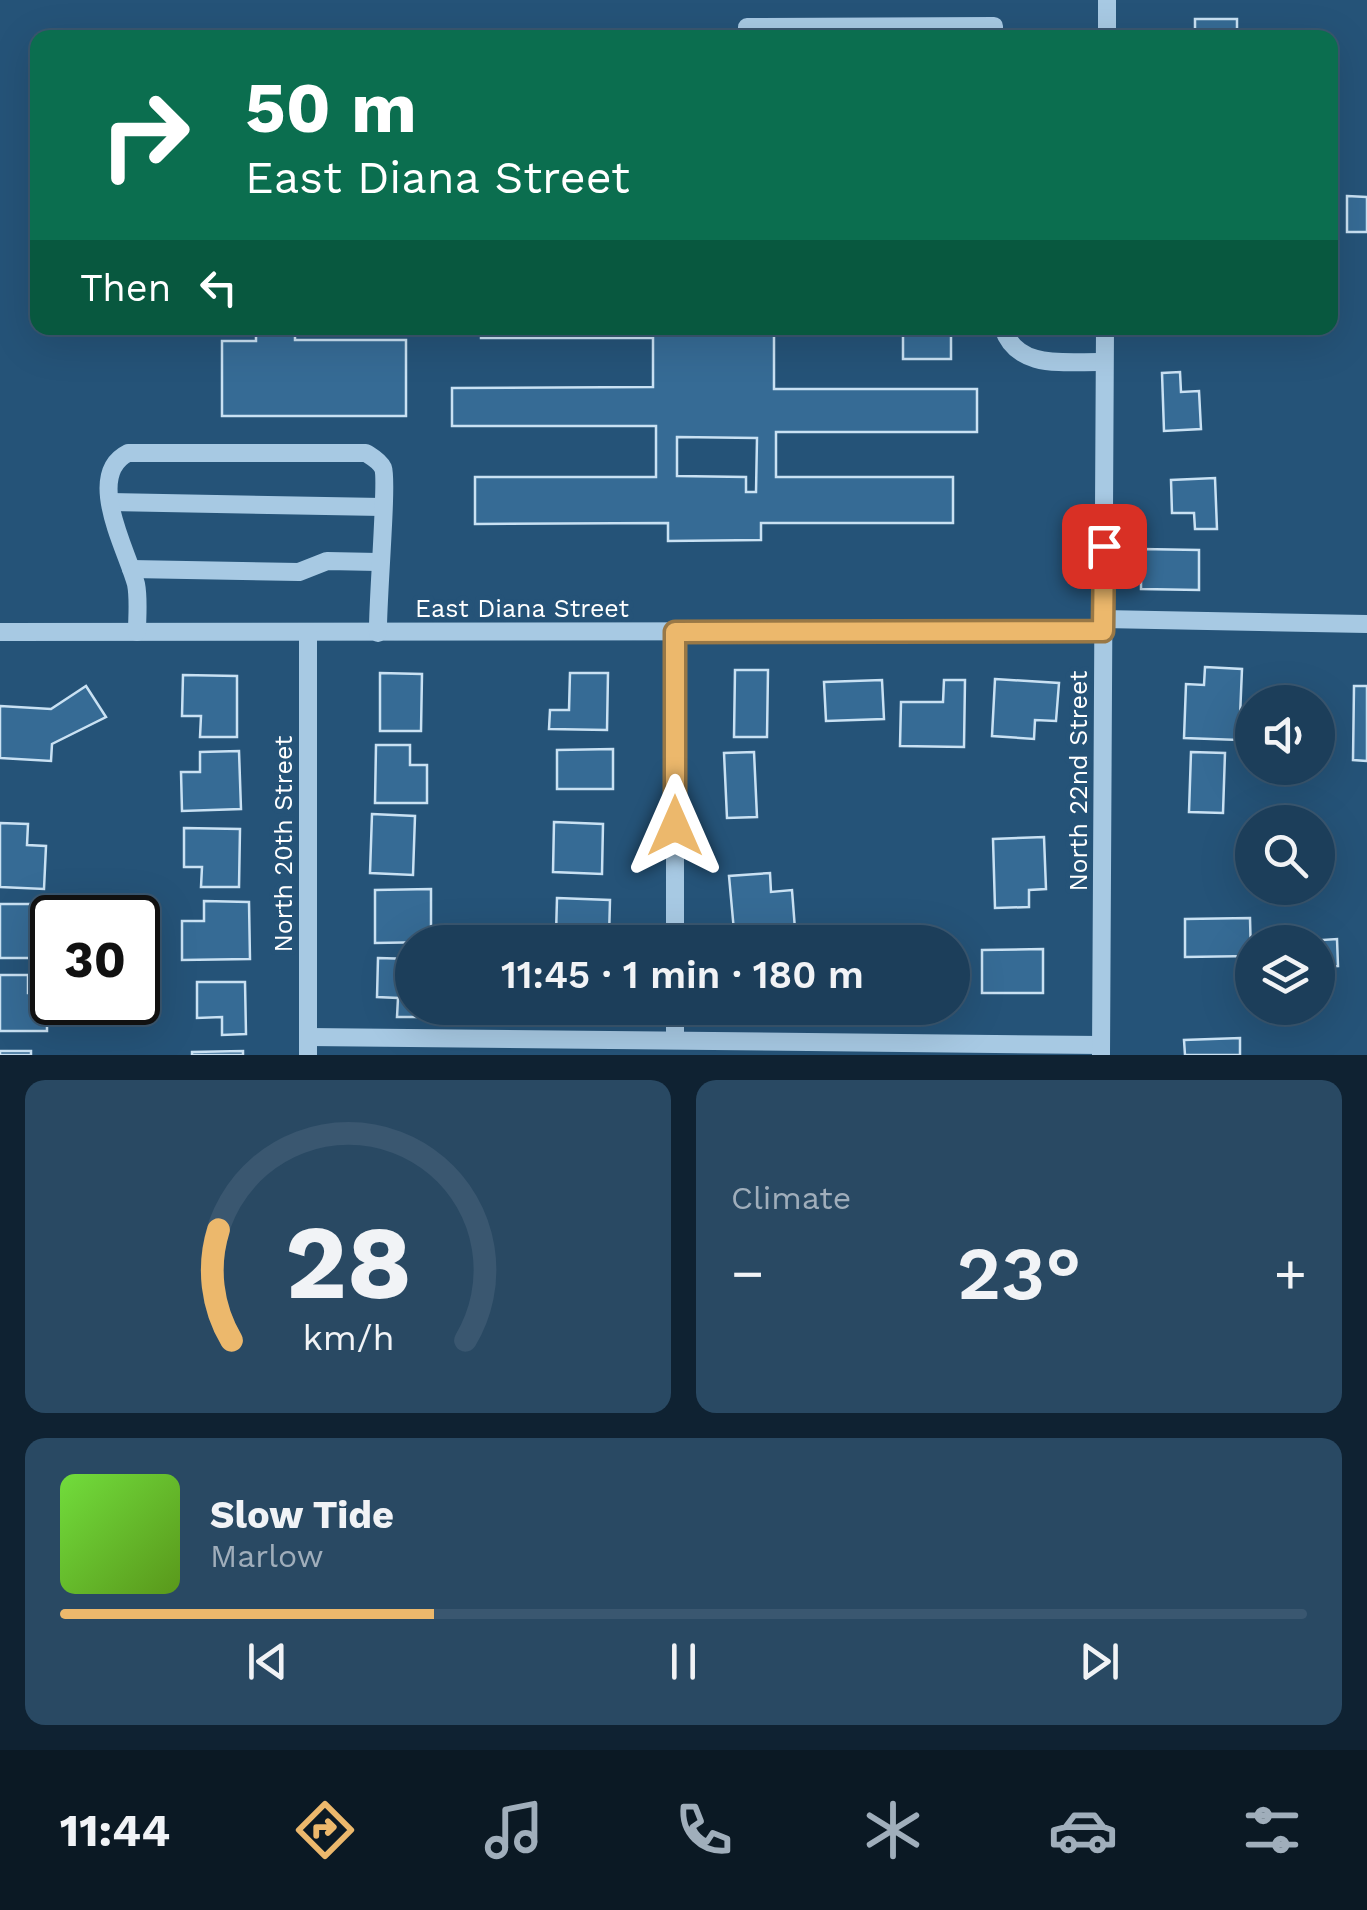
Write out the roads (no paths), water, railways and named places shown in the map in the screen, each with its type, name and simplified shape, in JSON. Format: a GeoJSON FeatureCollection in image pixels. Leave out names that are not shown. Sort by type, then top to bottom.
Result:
{"type":"FeatureCollection","features":[{"type":"Feature","properties":{"kind":"street"},"geometry":{"type":"LineString","coordinates":[[1106,30],[1107,0]]}},
{"type":"Feature","properties":{"kind":"street"},"geometry":{"type":"LineString","coordinates":[[747,30],[994,26],[994,30]]}},
{"type":"Feature","properties":{"kind":"street"},"geometry":{"type":"LineString","coordinates":[[1007,335],[1014,349],[1029,360],[1104,362]]}},
{"type":"Feature","properties":{"kind":"street","name":"North 22nd Street"},"geometry":{"type":"LineString","coordinates":[[1102,1050],[1105,335]]}},
{"type":"Feature","properties":{"kind":"street"},"geometry":{"type":"LineString","coordinates":[[137,632],[137,590],[110,502],[108,475],[116,459],[128,453],[366,453],[383,469],[386,482],[378,562],[378,633]]}},
{"type":"Feature","properties":{"kind":"street"},"geometry":{"type":"LineString","coordinates":[[110,502],[382,507]]}},
{"type":"Feature","properties":{"kind":"street"},"geometry":{"type":"LineString","coordinates":[[131,569],[299,572],[327,561],[378,562]]}},
{"type":"Feature","properties":{"kind":"street","name":"East Diana Street"},"geometry":{"type":"LineString","coordinates":[[0,632],[675,632],[1367,624]]}},
{"type":"Feature","properties":{"kind":"street"},"geometry":{"type":"LineString","coordinates":[[675,632],[675,925]]}},
{"type":"Feature","properties":{"kind":"street","name":"North 20th Street"},"geometry":{"type":"LineString","coordinates":[[308,633],[308,1046]]}},
{"type":"Feature","properties":{"kind":"street"},"geometry":{"type":"LineString","coordinates":[[675,1025],[675,1039]]}},
{"type":"Feature","properties":{"kind":"street"},"geometry":{"type":"LineString","coordinates":[[308,1046],[675,1039],[1102,1050]]}}]}
